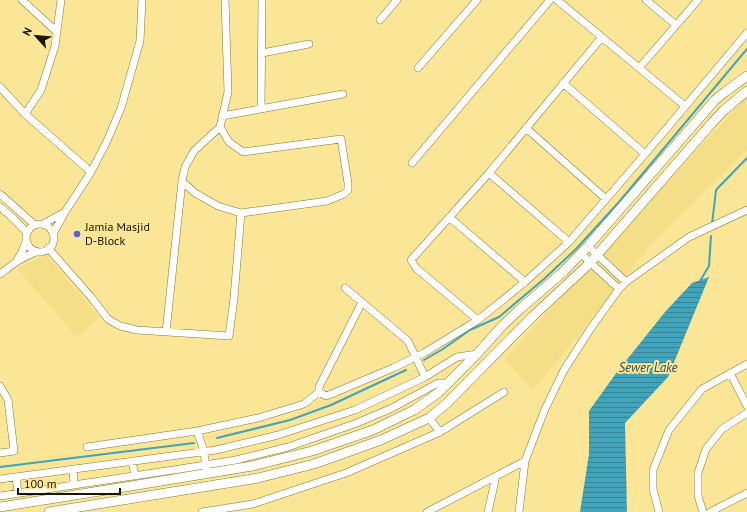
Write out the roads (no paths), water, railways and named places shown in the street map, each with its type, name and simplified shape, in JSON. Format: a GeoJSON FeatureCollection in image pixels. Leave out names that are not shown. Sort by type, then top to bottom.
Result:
{"type":"FeatureCollection","features":[{"type":"Feature","properties":{"kind":"main road"},"geometry":{"type":"LineString","coordinates":[[0,507],[206,469],[252,466],[312,451],[373,430],[414,410],[449,383],[514,315],[564,271],[588,246],[715,100],[747,76]]}},
{"type":"Feature","properties":{"kind":"main road"},"geometry":{"type":"LineString","coordinates":[[49,512],[265,476],[314,464],[381,440],[429,418],[446,404],[533,316],[598,255],[711,124],[724,110],[747,91]]}},
{"type":"Feature","properties":{"kind":"street"},"geometry":{"type":"LineString","coordinates":[[22,0],[57,32]]}},
{"type":"Feature","properties":{"kind":"street"},"geometry":{"type":"LineString","coordinates":[[25,114],[41,90],[55,46],[61,0]]}},
{"type":"Feature","properties":{"kind":"street"},"geometry":{"type":"LineString","coordinates":[[0,274],[28,255],[44,251],[48,248],[53,242],[53,234],[65,212],[91,172],[107,141],[121,108],[140,41],[142,0]]}},
{"type":"Feature","properties":{"kind":"street"},"geometry":{"type":"LineString","coordinates":[[166,332],[182,181],[185,167],[194,151],[220,127],[228,92],[224,0]]}},
{"type":"Feature","properties":{"kind":"street"},"geometry":{"type":"LineString","coordinates":[[261,109],[262,0]]}},
{"type":"Feature","properties":{"kind":"street"},"geometry":{"type":"LineString","coordinates":[[380,20],[397,0]]}},
{"type":"Feature","properties":{"kind":"street"},"geometry":{"type":"LineString","coordinates":[[418,68],[477,0]]}},
{"type":"Feature","properties":{"kind":"street"},"geometry":{"type":"LineString","coordinates":[[412,163],[550,0]]}},
{"type":"Feature","properties":{"kind":"street"},"geometry":{"type":"LineString","coordinates":[[557,0],[685,106]]}},
{"type":"Feature","properties":{"kind":"street"},"geometry":{"type":"LineString","coordinates":[[646,0],[676,25]]}},
{"type":"Feature","properties":{"kind":"street"},"geometry":{"type":"LineString","coordinates":[[639,68],[698,0]]}},
{"type":"Feature","properties":{"kind":"street"},"geometry":{"type":"LineString","coordinates":[[319,392],[326,396],[329,395],[415,357],[478,320],[525,282],[569,242],[747,33]]}},
{"type":"Feature","properties":{"kind":"street"},"geometry":{"type":"LineString","coordinates":[[478,320],[416,268],[411,260],[489,173],[602,37]]}},
{"type":"Feature","properties":{"kind":"street"},"geometry":{"type":"LineString","coordinates":[[262,53],[309,44]]}},
{"type":"Feature","properties":{"kind":"street"},"geometry":{"type":"LineString","coordinates":[[563,83],[645,154]]}},
{"type":"Feature","properties":{"kind":"street"},"geometry":{"type":"LineString","coordinates":[[0,87],[25,114],[91,172]]}},
{"type":"Feature","properties":{"kind":"street"},"geometry":{"type":"LineString","coordinates":[[222,116],[343,94]]}},
{"type":"Feature","properties":{"kind":"street"},"geometry":{"type":"LineString","coordinates":[[182,181],[195,194],[218,206],[241,213],[327,201],[344,194],[348,190],[341,139],[243,152],[229,142],[220,127]]}},
{"type":"Feature","properties":{"kind":"street"},"geometry":{"type":"LineString","coordinates":[[526,128],[606,199]]}},
{"type":"Feature","properties":{"kind":"street"},"geometry":{"type":"LineString","coordinates":[[489,173],[569,242]]}},
{"type":"Feature","properties":{"kind":"street"},"geometry":{"type":"LineString","coordinates":[[0,194],[39,225],[47,226],[53,234]]}},
{"type":"Feature","properties":{"kind":"street"},"geometry":{"type":"LineString","coordinates":[[0,207],[27,233]]}},
{"type":"Feature","properties":{"kind":"street"},"geometry":{"type":"LineString","coordinates":[[519,512],[525,461],[546,409],[564,370],[619,289],[626,282],[689,238],[747,211]]}},
{"type":"Feature","properties":{"kind":"street"},"geometry":{"type":"LineString","coordinates":[[16,262],[22,252],[29,230],[65,212]]}},
{"type":"Feature","properties":{"kind":"street"},"geometry":{"type":"LineString","coordinates":[[48,248],[91,297],[108,319],[120,326],[138,330],[229,336],[234,298],[241,213]]}},
{"type":"Feature","properties":{"kind":"street"},"geometry":{"type":"LineString","coordinates":[[449,217],[525,282]]}},
{"type":"Feature","properties":{"kind":"street"},"geometry":{"type":"LineString","coordinates":[[26,241],[30,248],[36,252]]}},
{"type":"Feature","properties":{"kind":"street"},"geometry":{"type":"LineString","coordinates":[[588,246],[626,282]]}},
{"type":"Feature","properties":{"kind":"street"},"geometry":{"type":"LineString","coordinates":[[580,254],[619,289]]}},
{"type":"Feature","properties":{"kind":"street"},"geometry":{"type":"LineString","coordinates":[[345,288],[408,341],[425,377]]}},
{"type":"Feature","properties":{"kind":"street"},"geometry":{"type":"LineString","coordinates":[[87,447],[197,431],[258,418],[304,404],[319,392],[319,387],[362,302]]}},
{"type":"Feature","properties":{"kind":"street"},"geometry":{"type":"LineString","coordinates":[[0,479],[216,450],[269,437],[355,410],[425,377],[457,358],[477,354]]}},
{"type":"Feature","properties":{"kind":"street"},"geometry":{"type":"LineString","coordinates":[[659,512],[653,489],[653,470],[669,430],[702,390],[747,364]]}},
{"type":"Feature","properties":{"kind":"street"},"geometry":{"type":"LineString","coordinates":[[730,373],[747,406]]}},
{"type":"Feature","properties":{"kind":"street"},"geometry":{"type":"LineString","coordinates":[[0,496],[135,476],[206,469],[288,447],[357,423],[392,408],[438,383],[449,383]]}},
{"type":"Feature","properties":{"kind":"street"},"geometry":{"type":"LineString","coordinates":[[0,386],[8,400],[14,451],[0,453]]}},
{"type":"Feature","properties":{"kind":"street"},"geometry":{"type":"LineString","coordinates":[[202,512],[253,504],[346,473],[440,432],[504,392]]}},
{"type":"Feature","properties":{"kind":"street"},"geometry":{"type":"LineString","coordinates":[[386,395],[392,408]]}},
{"type":"Feature","properties":{"kind":"street"},"geometry":{"type":"LineString","coordinates":[[0,401],[8,400]]}},
{"type":"Feature","properties":{"kind":"street"},"geometry":{"type":"LineString","coordinates":[[703,512],[698,496],[698,473],[706,449],[722,429],[747,412]]}},
{"type":"Feature","properties":{"kind":"street"},"geometry":{"type":"LineString","coordinates":[[329,418],[333,431]]}},
{"type":"Feature","properties":{"kind":"street"},"geometry":{"type":"LineString","coordinates":[[429,418],[440,432]]}},
{"type":"Feature","properties":{"kind":"street"},"geometry":{"type":"LineString","coordinates":[[197,431],[204,451],[206,469]]}},
{"type":"Feature","properties":{"kind":"street"},"geometry":{"type":"LineString","coordinates":[[269,437],[271,451]]}},
{"type":"Feature","properties":{"kind":"street"},"geometry":{"type":"LineString","coordinates":[[132,461],[135,476]]}},
{"type":"Feature","properties":{"kind":"street"},"geometry":{"type":"LineString","coordinates":[[427,512],[525,461]]}},
{"type":"Feature","properties":{"kind":"street"},"geometry":{"type":"LineString","coordinates":[[73,469],[74,485]]}},
{"type":"Feature","properties":{"kind":"street"},"geometry":{"type":"LineString","coordinates":[[488,512],[496,476]]}},
{"type":"Feature","properties":{"kind":"street"},"geometry":{"type":"LineString","coordinates":[[16,477],[18,493]]}},
{"type":"Feature","properties":{"kind":"street"},"geometry":{"type":"LineString","coordinates":[[710,512],[747,493]]}},
{"type":"Feature","properties":{"kind":"water","name":"Sewer Lake"},"geometry":{"type":"Polygon","coordinates":[[[709,277],[668,377],[625,423],[627,512],[580,512],[589,454],[589,411],[617,372],[665,312],[692,283],[709,277]]]}},
{"type":"Feature","properties":{"kind":"waterway"},"geometry":{"type":"LineString","coordinates":[[424,360],[470,330],[499,317],[544,279],[576,249],[619,202],[747,49]]}},
{"type":"Feature","properties":{"kind":"waterway"},"geometry":{"type":"LineString","coordinates":[[712,224],[716,190],[747,158]]}},
{"type":"Feature","properties":{"kind":"waterway"},"geometry":{"type":"LineString","coordinates":[[700,281],[709,266],[711,236]]}},
{"type":"Feature","properties":{"kind":"waterway"},"geometry":{"type":"LineString","coordinates":[[217,438],[290,420],[331,405],[406,370]]}},
{"type":"Feature","properties":{"kind":"waterway"},"geometry":{"type":"LineString","coordinates":[[0,467],[194,443]]}},
{"type":"Feature","properties":{"kind":"place","name":"Jamia Masjid D-Block"},"geometry":{"type":"Point","coordinates":[77,234]}}]}
